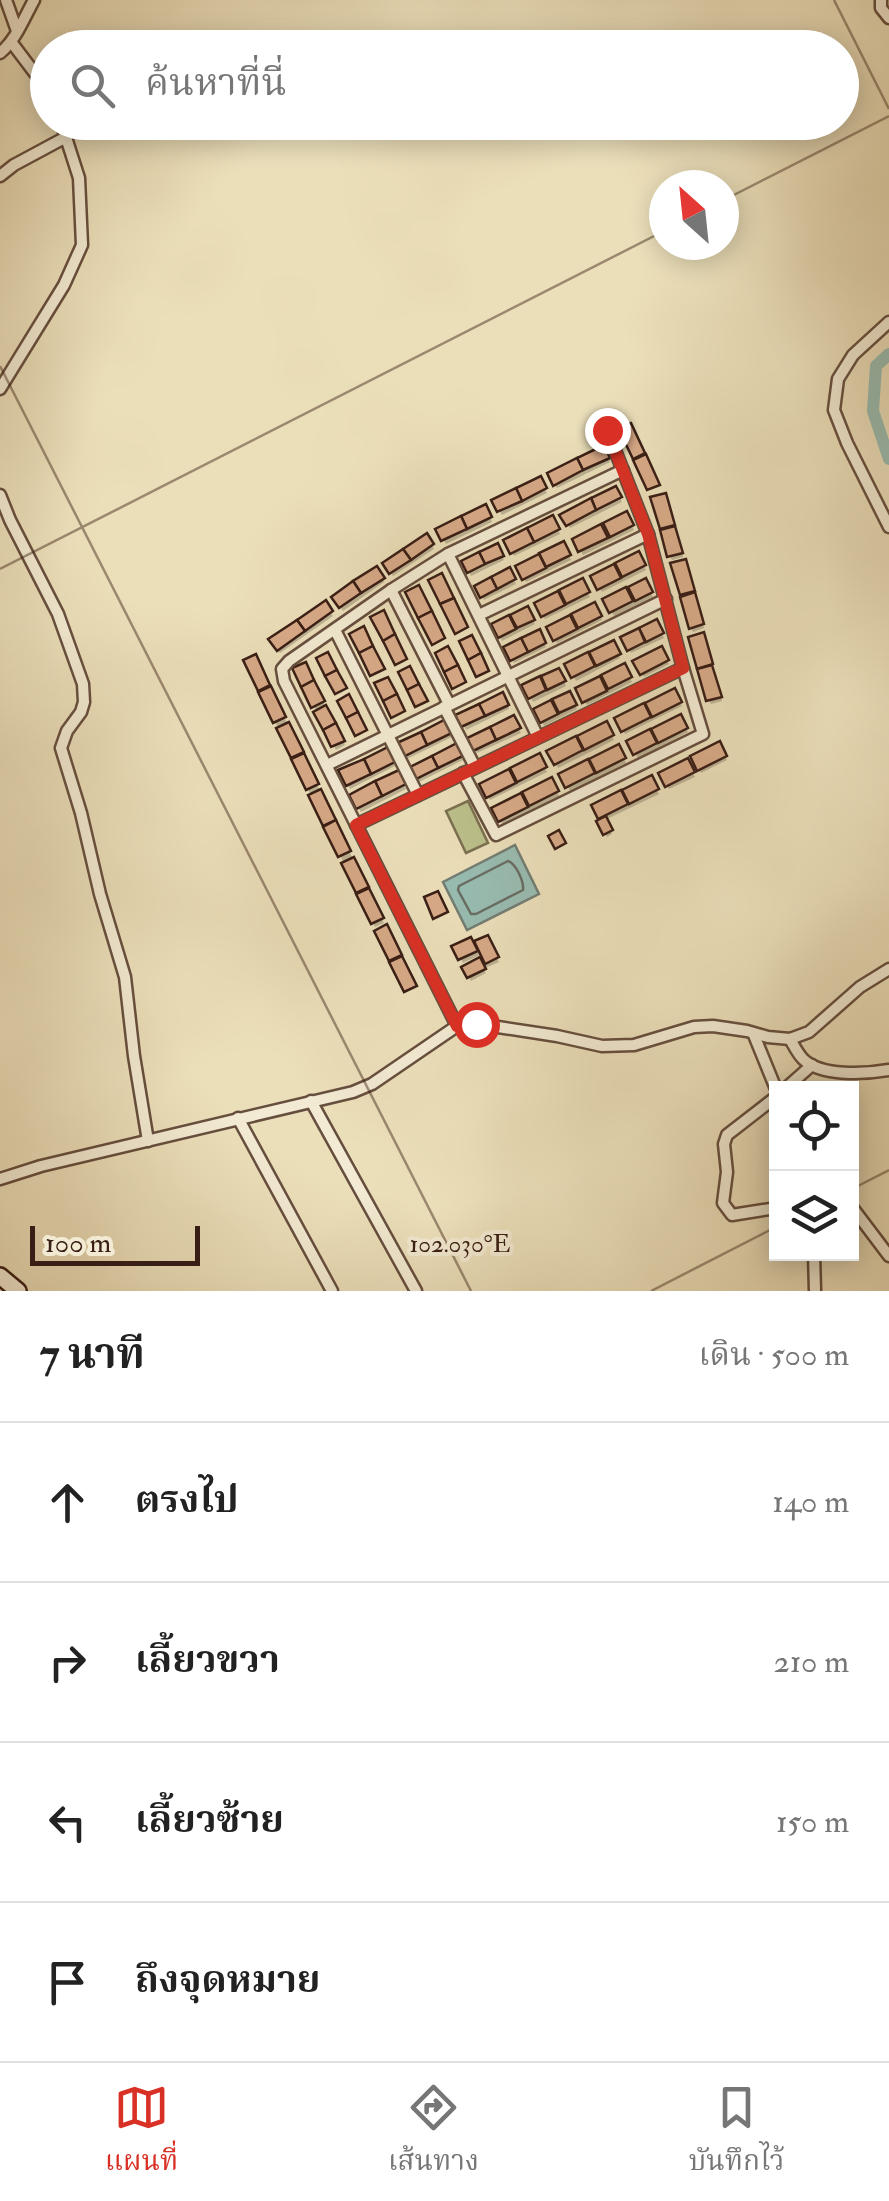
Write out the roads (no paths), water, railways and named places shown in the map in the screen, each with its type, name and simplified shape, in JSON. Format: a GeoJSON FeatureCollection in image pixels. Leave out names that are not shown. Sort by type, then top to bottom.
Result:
{"type":"FeatureCollection","features":[{"type":"Feature","properties":{"kind":"main road"},"geometry":{"type":"LineString","coordinates":[[0,1276],[18,1291]]}},
{"type":"Feature","properties":{"kind":"street"},"geometry":{"type":"LineString","coordinates":[[6,0],[16,31]]}},
{"type":"Feature","properties":{"kind":"street"},"geometry":{"type":"LineString","coordinates":[[0,53],[12,43],[34,0]]}},
{"type":"Feature","properties":{"kind":"street"},"geometry":{"type":"LineString","coordinates":[[880,0],[889,18]]}},
{"type":"Feature","properties":{"kind":"street"},"geometry":{"type":"LineString","coordinates":[[12,43],[30,67]]}},
{"type":"Feature","properties":{"kind":"street"},"geometry":{"type":"LineString","coordinates":[[0,176],[61,140]]}},
{"type":"Feature","properties":{"kind":"street"},"geometry":{"type":"LineString","coordinates":[[0,389],[64,285],[82,245],[80,178],[69,140]]}},
{"type":"Feature","properties":{"kind":"street"},"geometry":{"type":"LineString","coordinates":[[889,322],[853,355],[838,379],[834,410],[889,526]]}},
{"type":"Feature","properties":{"kind":"street"},"geometry":{"type":"LineString","coordinates":[[464,773],[496,835],[704,734],[648,534],[607,430]]}},
{"type":"Feature","properties":{"kind":"street"},"geometry":{"type":"LineString","coordinates":[[457,1026],[282,670],[289,661],[448,554],[623,470]]}},
{"type":"Feature","properties":{"kind":"street"},"geometry":{"type":"LineString","coordinates":[[0,494],[58,614],[82,684],[81,712],[61,748],[125,978],[148,1140]]}},
{"type":"Feature","properties":{"kind":"street"},"geometry":{"type":"LineString","coordinates":[[479,615],[648,534]]}},
{"type":"Feature","properties":{"kind":"street"},"geometry":{"type":"LineString","coordinates":[[448,554],[538,737]]}},
{"type":"Feature","properties":{"kind":"street"},"geometry":{"type":"LineString","coordinates":[[391,590],[475,767]]}},
{"type":"Feature","properties":{"kind":"street"},"geometry":{"type":"LineString","coordinates":[[326,765],[666,599]]}},
{"type":"Feature","properties":{"kind":"street"},"geometry":{"type":"LineString","coordinates":[[335,630],[418,794]]}},
{"type":"Feature","properties":{"kind":"street"},"geometry":{"type":"LineString","coordinates":[[356,825],[683,668]]}},
{"type":"Feature","properties":{"kind":"street"},"geometry":{"type":"LineString","coordinates":[[0,1179],[40,1166],[353,1092],[372,1084],[457,1026],[476,1024],[602,1046],[634,1045],[694,1027],[713,1026],[790,1039],[818,1025],[860,987],[889,969]]}},
{"type":"Feature","properties":{"kind":"street"},"geometry":{"type":"LineString","coordinates":[[754,1035],[773,1081]]}},
{"type":"Feature","properties":{"kind":"street"},"geometry":{"type":"LineString","coordinates":[[790,1039],[801,1058],[812,1065],[854,1074],[889,1070]]}},
{"type":"Feature","properties":{"kind":"street"},"geometry":{"type":"LineString","coordinates":[[794,1081],[812,1065]]}},
{"type":"Feature","properties":{"kind":"street"},"geometry":{"type":"LineString","coordinates":[[311,1101],[416,1291]]}},
{"type":"Feature","properties":{"kind":"street"},"geometry":{"type":"LineString","coordinates":[[769,1103],[727,1135],[723,1195],[723,1203],[732,1215],[769,1209]]}},
{"type":"Feature","properties":{"kind":"street"},"geometry":{"type":"LineString","coordinates":[[238,1118],[332,1291]]}},
{"type":"Feature","properties":{"kind":"street"},"geometry":{"type":"LineString","coordinates":[[859,1216],[889,1256]]}},
{"type":"Feature","properties":{"kind":"street"},"geometry":{"type":"LineString","coordinates":[[814,1261],[815,1291]]}},
{"type":"Feature","properties":{"kind":"water"},"geometry":{"type":"Polygon","coordinates":[[[515,845],[539,894],[467,930],[443,882],[515,845]]]}},
{"type":"Feature","properties":{"kind":"waterway"},"geometry":{"type":"LineString","coordinates":[[889,354],[876,366],[873,411],[889,459]]}}]}
